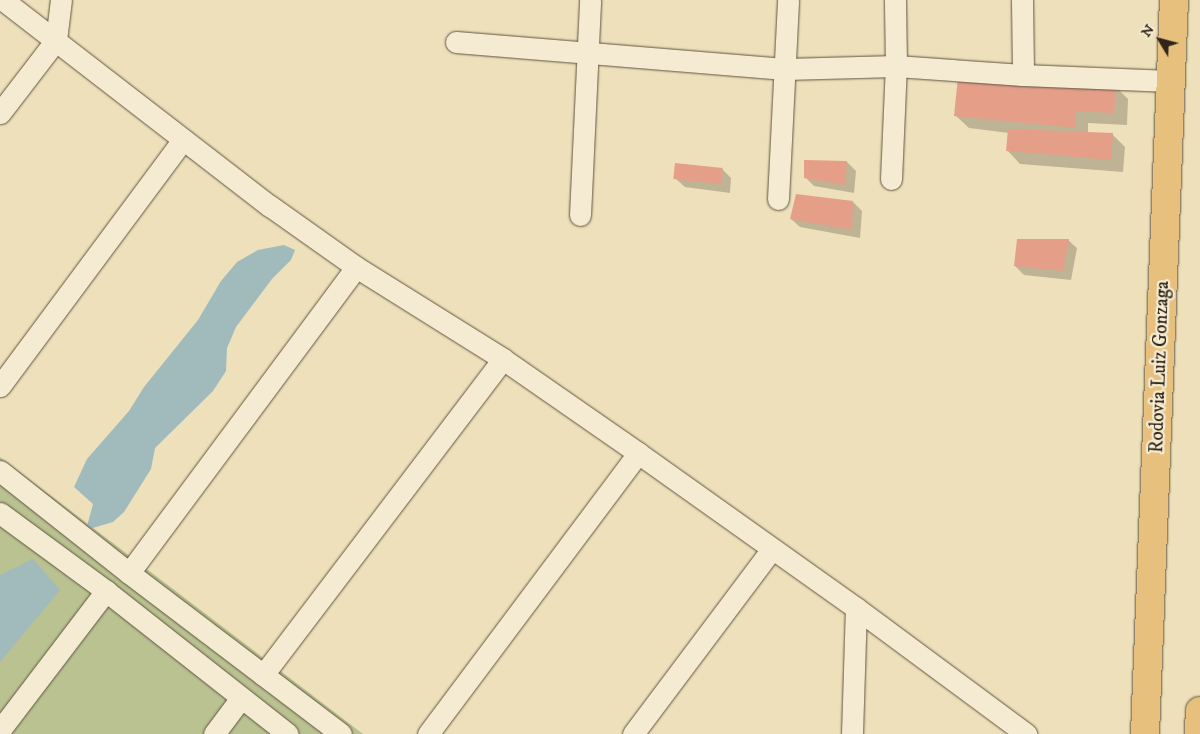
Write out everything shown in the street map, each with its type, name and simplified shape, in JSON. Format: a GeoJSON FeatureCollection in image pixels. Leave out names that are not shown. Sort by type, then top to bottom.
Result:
{"type":"FeatureCollection","features":[{"type":"Feature","properties":{"kind":"highway","name":"Rodovia Luiz Gonzaga"},"geometry":{"type":"LineString","coordinates":[[1145,734],[1174,0]]}},
{"type":"Feature","properties":{"kind":"highway"},"geometry":{"type":"LineString","coordinates":[[1199,734],[1200,711]]}},
{"type":"Feature","properties":{"kind":"street"},"geometry":{"type":"LineString","coordinates":[[3,0],[183,140],[356,267],[503,359],[638,453],[856,608],[1026,734]]}},
{"type":"Feature","properties":{"kind":"street"},"geometry":{"type":"LineString","coordinates":[[0,113],[56,40],[61,0]]}},
{"type":"Feature","properties":{"kind":"street"},"geometry":{"type":"LineString","coordinates":[[580,215],[590,0]]}},
{"type":"Feature","properties":{"kind":"street"},"geometry":{"type":"LineString","coordinates":[[778,199],[788,0]]}},
{"type":"Feature","properties":{"kind":"street"},"geometry":{"type":"LineString","coordinates":[[890,178],[896,66],[896,0]]}},
{"type":"Feature","properties":{"kind":"street"},"geometry":{"type":"LineString","coordinates":[[1022,0],[1024,75]]}},
{"type":"Feature","properties":{"kind":"street"},"geometry":{"type":"LineString","coordinates":[[456,42],[785,69],[896,66],[1024,75],[1170,81]]}},
{"type":"Feature","properties":{"kind":"street"},"geometry":{"type":"LineString","coordinates":[[0,386],[183,140]]}},
{"type":"Feature","properties":{"kind":"street"},"geometry":{"type":"LineString","coordinates":[[129,573],[356,267]]}},
{"type":"Feature","properties":{"kind":"street"},"geometry":{"type":"LineString","coordinates":[[263,675],[503,359]]}},
{"type":"Feature","properties":{"kind":"street"},"geometry":{"type":"LineString","coordinates":[[428,734],[638,453]]}},
{"type":"Feature","properties":{"kind":"street"},"geometry":{"type":"LineString","coordinates":[[0,471],[129,573],[341,734]]}},
{"type":"Feature","properties":{"kind":"street"},"geometry":{"type":"LineString","coordinates":[[0,513],[106,591],[288,734]]}},
{"type":"Feature","properties":{"kind":"street"},"geometry":{"type":"LineString","coordinates":[[633,734],[772,549]]}},
{"type":"Feature","properties":{"kind":"street"},"geometry":{"type":"LineString","coordinates":[[0,730],[106,591]]}},
{"type":"Feature","properties":{"kind":"street"},"geometry":{"type":"LineString","coordinates":[[851,732],[856,608]]}},
{"type":"Feature","properties":{"kind":"street"},"geometry":{"type":"LineString","coordinates":[[214,734],[241,698]]}},
{"type":"Feature","properties":{"kind":"green space"},"geometry":{"type":"Polygon","coordinates":[[[0,457],[325,705],[363,734],[0,734],[0,457]]]}},
{"type":"Feature","properties":{"kind":"water"},"geometry":{"type":"Polygon","coordinates":[[[284,245],[295,250],[291,260],[272,279],[236,327],[227,348],[226,371],[213,391],[155,448],[151,469],[124,512],[113,522],[86,530],[93,504],[74,487],[87,459],[129,411],[144,387],[198,320],[221,281],[237,262],[258,250],[284,245]]]}},
{"type":"Feature","properties":{"kind":"water"},"geometry":{"type":"Polygon","coordinates":[[[33,559],[60,590],[0,662],[0,575],[33,559]]]}},
{"type":"Feature","properties":{"kind":"building"},"geometry":{"type":"Polygon","coordinates":[[[958,77],[1116,85],[1114,113],[1075,111],[1076,128],[954,116],[958,77]]]}},
{"type":"Feature","properties":{"kind":"building"},"geometry":{"type":"Polygon","coordinates":[[[1008,129],[1113,133],[1111,160],[1006,151],[1008,129]]]}},
{"type":"Feature","properties":{"kind":"building"},"geometry":{"type":"Polygon","coordinates":[[[804,160],[847,161],[845,185],[804,178],[804,160]]]}},
{"type":"Feature","properties":{"kind":"building"},"geometry":{"type":"Polygon","coordinates":[[[675,163],[723,168],[721,184],[673,179],[675,163]]]}},
{"type":"Feature","properties":{"kind":"building"},"geometry":{"type":"Polygon","coordinates":[[[796,194],[853,201],[852,230],[790,219],[796,194]]]}},
{"type":"Feature","properties":{"kind":"building"},"geometry":{"type":"Polygon","coordinates":[[[1017,239],[1069,239],[1063,271],[1014,266],[1017,239]]]}}]}
